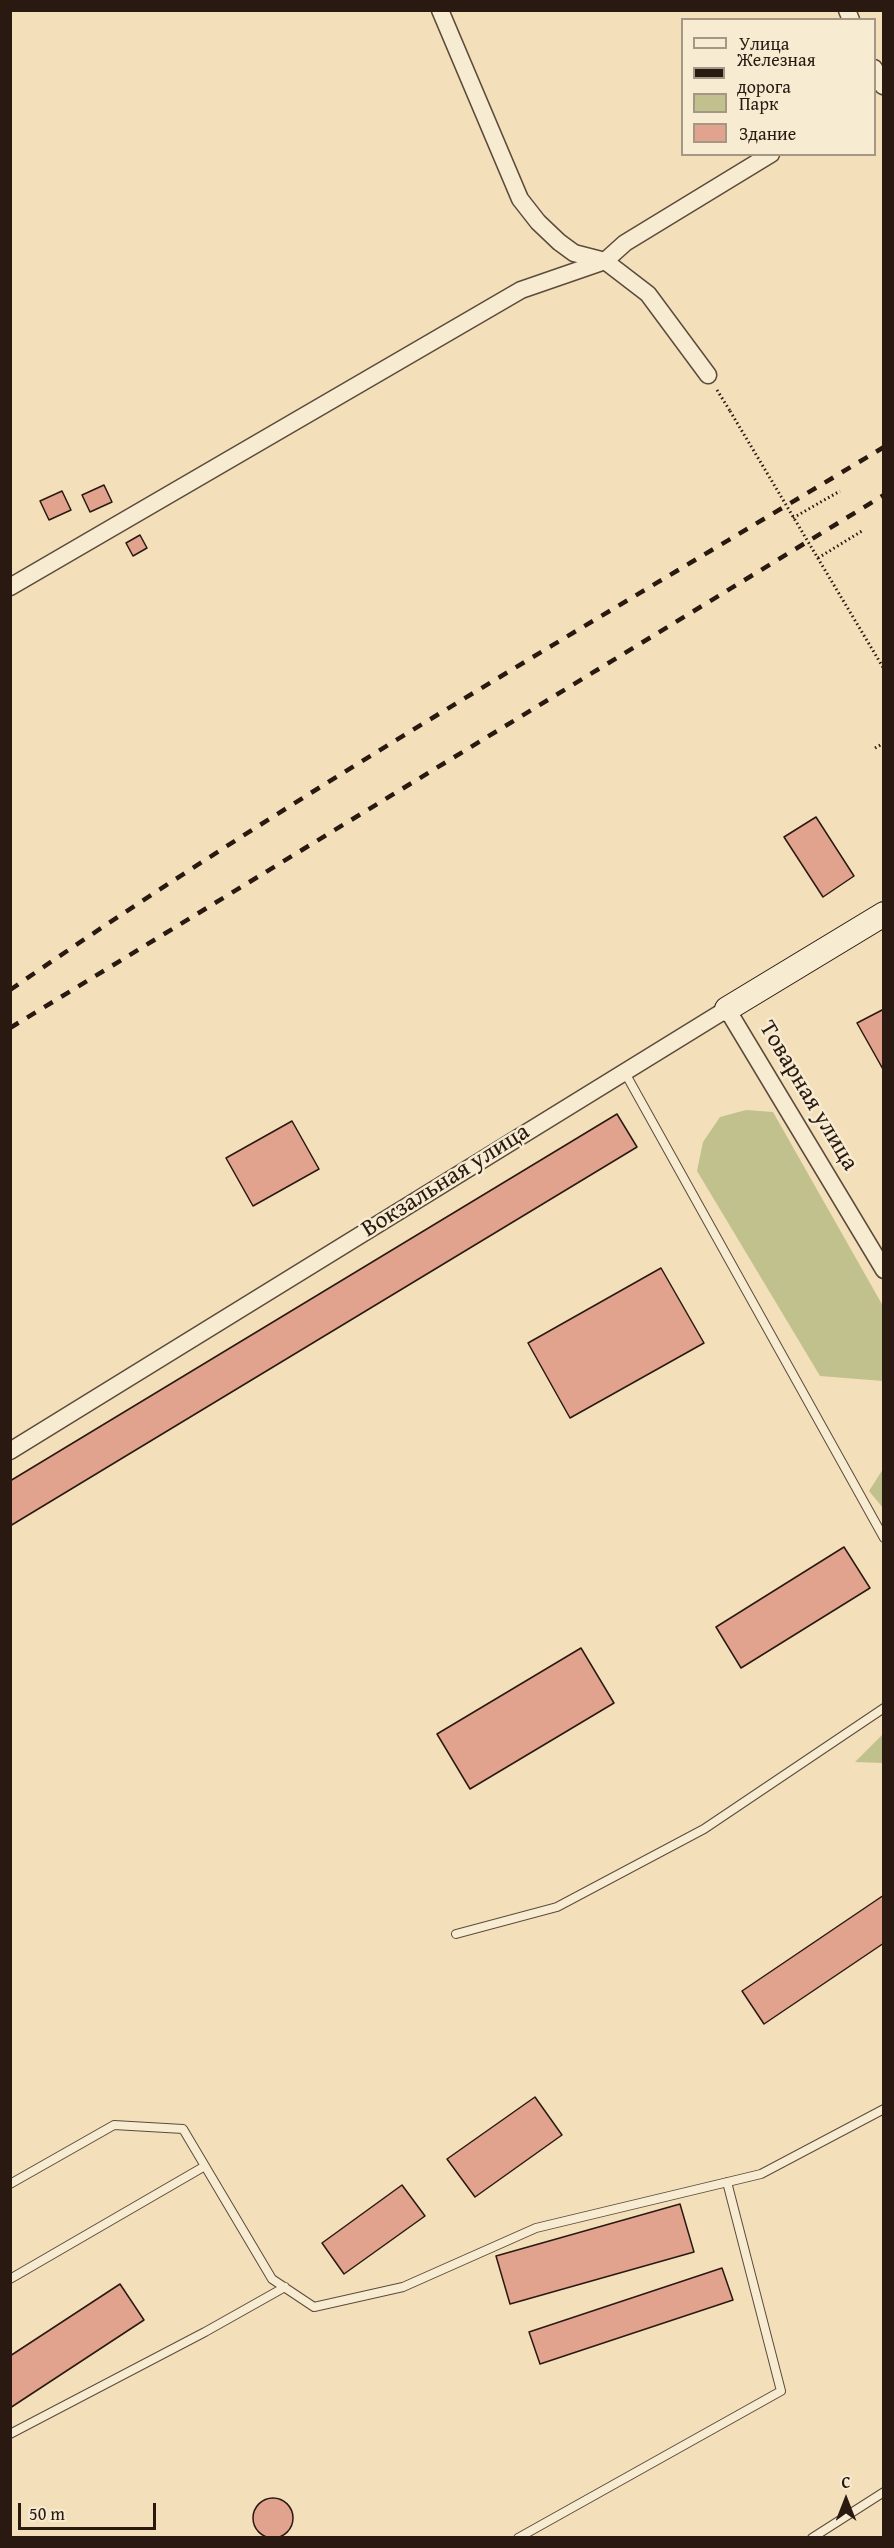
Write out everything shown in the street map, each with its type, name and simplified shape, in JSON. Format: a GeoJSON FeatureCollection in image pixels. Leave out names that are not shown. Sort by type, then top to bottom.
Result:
{"type":"FeatureCollection","features":[{"type":"Feature","properties":{"kind":"street"},"geometry":{"type":"LineString","coordinates":[[440,10],[520,199],[538,222],[559,242],[574,253],[605,261],[648,294],[708,375]]}},
{"type":"Feature","properties":{"kind":"street"},"geometry":{"type":"LineString","coordinates":[[876,72],[883,86]]}},
{"type":"Feature","properties":{"kind":"street"},"geometry":{"type":"LineString","coordinates":[[10,587],[521,290],[605,261],[625,243],[768,156]]}},
{"type":"Feature","properties":{"kind":"street","name":"Вокзальная улица"},"geometry":{"type":"LineString","coordinates":[[10,1451],[624,1071],[884,914]]}},
{"type":"Feature","properties":{"kind":"street","name":"Товарная улица"},"geometry":{"type":"LineString","coordinates":[[727,1009],[884,1270]]}},
{"type":"Feature","properties":{"kind":"lane"},"geometry":{"type":"LineString","coordinates":[[624,1071],[884,1538]]}},
{"type":"Feature","properties":{"kind":"lane"},"geometry":{"type":"LineString","coordinates":[[456,1934],[568,1902],[704,1829],[884,1708]]}},
{"type":"Feature","properties":{"kind":"lane"},"geometry":{"type":"LineString","coordinates":[[10,2184],[114,2125],[183,2129],[272,2279],[314,2307],[403,2287],[536,2228],[761,2174],[884,2109]]}},
{"type":"Feature","properties":{"kind":"lane"},"geometry":{"type":"LineString","coordinates":[[10,2279],[205,2166]]}},
{"type":"Feature","properties":{"kind":"lane"},"geometry":{"type":"LineString","coordinates":[[518,2538],[781,2391],[727,2182]]}},
{"type":"Feature","properties":{"kind":"lane"},"geometry":{"type":"LineString","coordinates":[[10,2434],[205,2332],[285,2287]]}},
{"type":"Feature","properties":{"kind":"lane"},"geometry":{"type":"LineString","coordinates":[[812,2538],[884,2492]]}},
{"type":"Feature","properties":{"kind":"path"},"geometry":{"type":"LineString","coordinates":[[708,375],[884,669]]}},
{"type":"Feature","properties":{"kind":"path"},"geometry":{"type":"LineString","coordinates":[[793,518],[840,491]]}},
{"type":"Feature","properties":{"kind":"path"},"geometry":{"type":"LineString","coordinates":[[818,558],[862,531]]}},
{"type":"Feature","properties":{"kind":"path"},"geometry":{"type":"LineString","coordinates":[[875,748],[884,743]]}},
{"type":"Feature","properties":{"kind":"green space"},"geometry":{"type":"Polygon","coordinates":[[[746,1110],[773,1112],[883,1306],[883,1381],[820,1376],[697,1171],[703,1142],[720,1117],[746,1110]]]}},
{"type":"Feature","properties":{"kind":"green space"},"geometry":{"type":"Polygon","coordinates":[[[883,1469],[883,1508],[869,1491],[883,1469]]]}},
{"type":"Feature","properties":{"kind":"green space"},"geometry":{"type":"Polygon","coordinates":[[[883,1734],[883,1763],[855,1762],[883,1734]]]}},
{"type":"Feature","properties":{"kind":"building"},"geometry":{"type":"Polygon","coordinates":[[[104,485],[112,502],[90,512],[82,495],[104,485]]]}},
{"type":"Feature","properties":{"kind":"building"},"geometry":{"type":"Polygon","coordinates":[[[62,491],[71,510],[49,520],[40,501],[62,491]]]}},
{"type":"Feature","properties":{"kind":"building"},"geometry":{"type":"Polygon","coordinates":[[[140,535],[147,548],[133,556],[126,543],[140,535]]]}},
{"type":"Feature","properties":{"kind":"building"},"geometry":{"type":"Polygon","coordinates":[[[816,817],[854,876],[823,897],[784,837],[816,817]]]}},
{"type":"Feature","properties":{"kind":"building"},"geometry":{"type":"Polygon","coordinates":[[[884,1009],[884,1071],[857,1023],[884,1009]]]}},
{"type":"Feature","properties":{"kind":"building"},"geometry":{"type":"Polygon","coordinates":[[[617,1114],[637,1147],[10,1526],[10,1481],[617,1114]]]}},
{"type":"Feature","properties":{"kind":"building"},"geometry":{"type":"Polygon","coordinates":[[[292,1121],[319,1169],[253,1206],[226,1158],[292,1121]]]}},
{"type":"Feature","properties":{"kind":"building"},"geometry":{"type":"Polygon","coordinates":[[[661,1268],[704,1343],[570,1418],[528,1343],[661,1268]]]}},
{"type":"Feature","properties":{"kind":"building"},"geometry":{"type":"Polygon","coordinates":[[[844,1547],[870,1588],[741,1668],[716,1627],[844,1547]]]}},
{"type":"Feature","properties":{"kind":"building"},"geometry":{"type":"Polygon","coordinates":[[[581,1648],[614,1703],[470,1789],[437,1734],[581,1648]]]}},
{"type":"Feature","properties":{"kind":"building"},"geometry":{"type":"Polygon","coordinates":[[[884,1895],[884,1943],[764,2024],[742,1991],[884,1895]]]}},
{"type":"Feature","properties":{"kind":"building"},"geometry":{"type":"Polygon","coordinates":[[[535,2097],[562,2135],[475,2197],[447,2159],[535,2097]]]}},
{"type":"Feature","properties":{"kind":"building"},"geometry":{"type":"Polygon","coordinates":[[[402,2185],[425,2216],[344,2274],[322,2243],[402,2185]]]}},
{"type":"Feature","properties":{"kind":"building"},"geometry":{"type":"Polygon","coordinates":[[[680,2204],[694,2252],[510,2304],[496,2256],[680,2204]]]}},
{"type":"Feature","properties":{"kind":"building"},"geometry":{"type":"Polygon","coordinates":[[[722,2268],[733,2300],[540,2364],[529,2332],[722,2268]]]}},
{"type":"Feature","properties":{"kind":"building"},"geometry":{"type":"Polygon","coordinates":[[[120,2284],[144,2320],[10,2408],[10,2356],[120,2284]]]}},
{"type":"Feature","properties":{"kind":"building"},"geometry":{"type":"Polygon","coordinates":[[[273,2498],[281,2499],[287,2504],[292,2510],[292,2526],[287,2532],[281,2537],[273,2538],[265,2537],[259,2532],[254,2526],[253,2518],[254,2510],[259,2504],[265,2499],[273,2498]]]}},
{"type":"Feature","properties":{"kind":"railway"},"geometry":{"type":"LineString","coordinates":[[10,990],[116,918],[333,779],[884,447]]}},
{"type":"Feature","properties":{"kind":"railway"},"geometry":{"type":"LineString","coordinates":[[10,1028],[884,495]]}}]}
